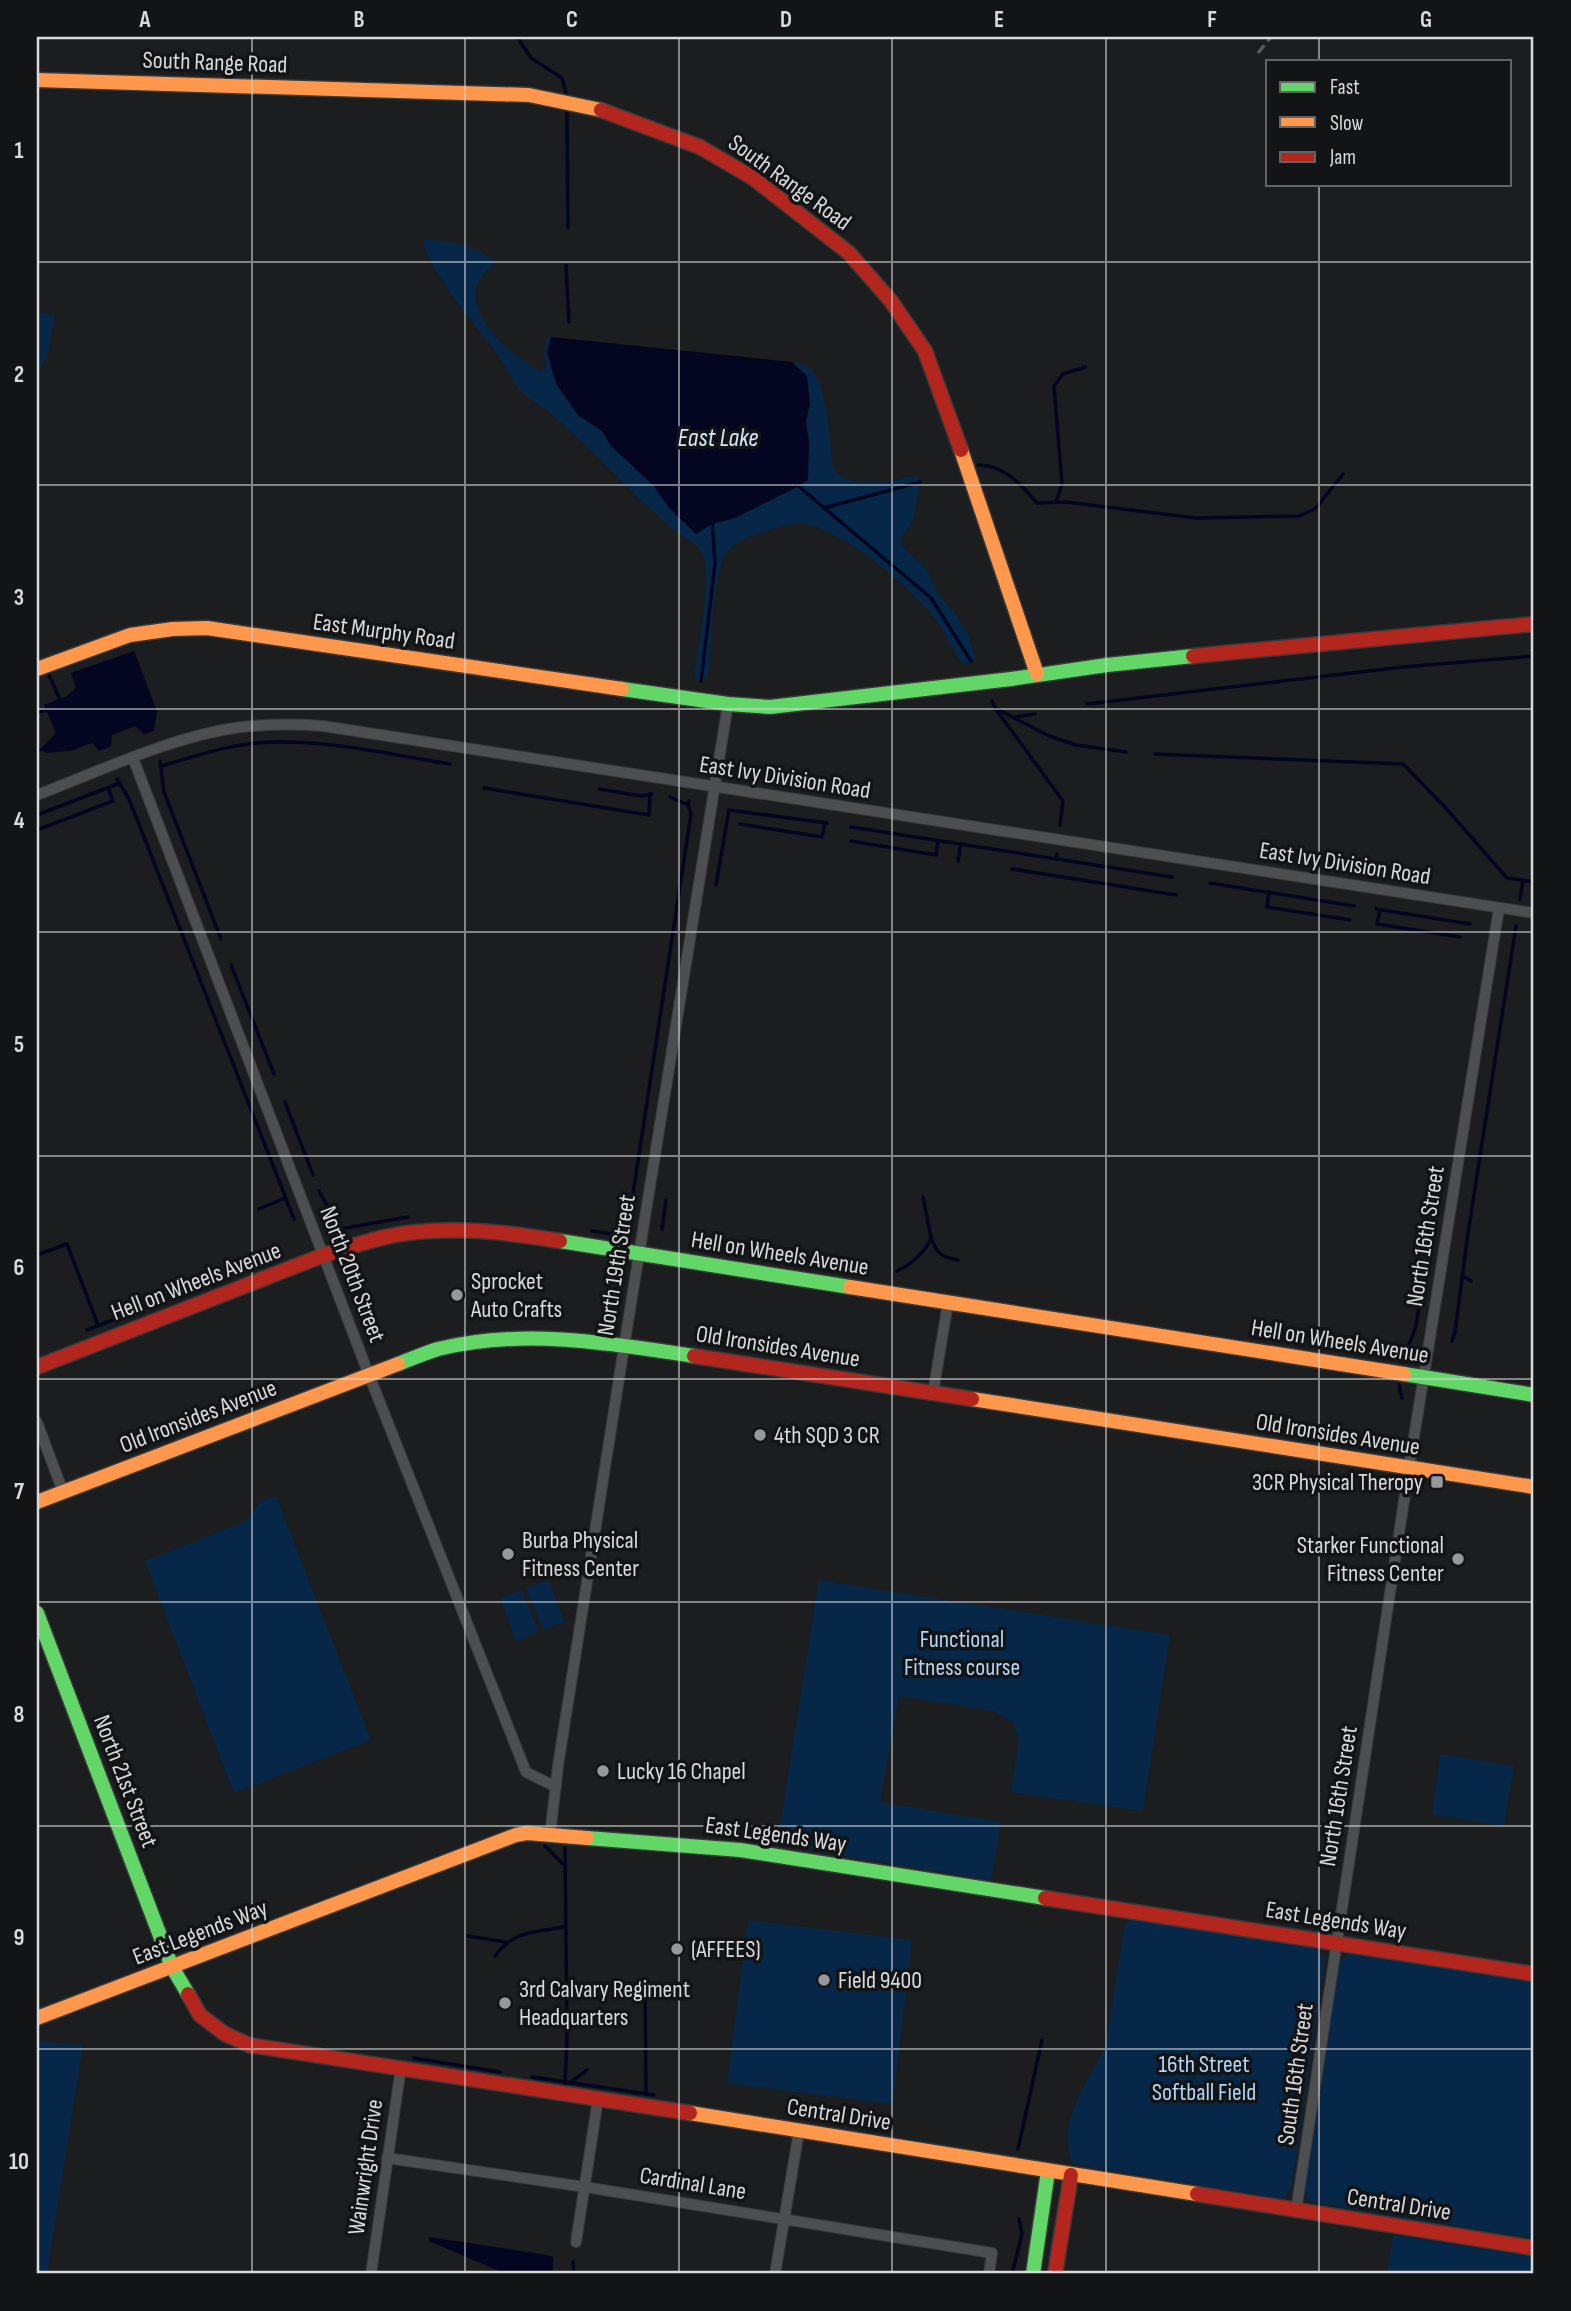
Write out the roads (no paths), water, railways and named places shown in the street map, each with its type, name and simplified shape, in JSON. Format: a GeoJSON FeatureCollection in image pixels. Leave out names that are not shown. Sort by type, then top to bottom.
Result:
{"type":"FeatureCollection","features":[{"type":"Feature","properties":{"kind":"street","name":"South Range Road"},"geometry":{"type":"LineString","coordinates":[[37,80],[529,95],[606,111],[700,147],[753,178],[849,253],[891,301],[925,351],[946,404],[1037,674]]}},
{"type":"Feature","properties":{"kind":"street","name":"East Murphy Road"},"geometry":{"type":"LineString","coordinates":[[37,669],[130,635],[207,628],[729,704],[770,706],[1171,658],[1365,642],[1534,624]]}},
{"type":"Feature","properties":{"kind":"street","name":"North 19th Street"},"geometry":{"type":"LineString","coordinates":[[550,1835],[624,1345],[729,704]]}},
{"type":"Feature","properties":{"kind":"street","name":"East Ivy Division Road"},"geometry":{"type":"LineString","coordinates":[[37,795],[133,758],[210,733],[240,727],[297,724],[354,730],[1534,913]]}},
{"type":"Feature","properties":{"kind":"street","name":"North 20th Street"},"geometry":{"type":"LineString","coordinates":[[133,758],[369,1375],[526,1772],[556,1787]]}},
{"type":"Feature","properties":{"kind":"street","name":"North 16th Street"},"geometry":{"type":"LineString","coordinates":[[1335,1944],[1499,908]]}},
{"type":"Feature","properties":{"kind":"street","name":"Hell on Wheels Avenue"},"geometry":{"type":"LineString","coordinates":[[37,1367],[324,1255],[388,1236],[441,1230],[507,1233],[1534,1395]]}},
{"type":"Feature","properties":{"kind":"street"},"geometry":{"type":"LineString","coordinates":[[933,1393],[948,1303]]}},
{"type":"Feature","properties":{"kind":"street","name":"Old Ironsides Avenue"},"geometry":{"type":"LineString","coordinates":[[37,1502],[435,1350],[486,1339],[545,1337],[624,1345],[1534,1487]]}},
{"type":"Feature","properties":{"kind":"street"},"geometry":{"type":"LineString","coordinates":[[37,1422],[63,1492]]}},
{"type":"Feature","properties":{"kind":"street","name":"North 21st Street"},"geometry":{"type":"LineString","coordinates":[[37,1613],[172,1967]]}},
{"type":"Feature","properties":{"kind":"street","name":"East Legends Way"},"geometry":{"type":"LineString","coordinates":[[41,2014],[527,1833],[740,1850],[1534,1974]]}},
{"type":"Feature","properties":{"kind":"street","name":"South 16th Street"},"geometry":{"type":"LineString","coordinates":[[1296,2211],[1335,1944]]}},
{"type":"Feature","properties":{"kind":"street","name":"Central Drive"},"geometry":{"type":"LineString","coordinates":[[172,1967],[200,2015],[225,2034],[249,2045],[1534,2248]]}},
{"type":"Feature","properties":{"kind":"street","name":"Wainwright Drive"},"geometry":{"type":"LineString","coordinates":[[371,2274],[401,2067]]}},
{"type":"Feature","properties":{"kind":"street"},"geometry":{"type":"LineString","coordinates":[[576,2242],[598,2099]]}},
{"type":"Feature","properties":{"kind":"street"},"geometry":{"type":"LineString","coordinates":[[775,2274],[799,2131]]}},
{"type":"Feature","properties":{"kind":"street","name":"Cardinal Lane"},"geometry":{"type":"LineString","coordinates":[[387,2158],[992,2253],[989,2274]]}},
{"type":"Feature","properties":{"kind":"street"},"geometry":{"type":"LineString","coordinates":[[1033,2274],[1048,2171]]}},
{"type":"Feature","properties":{"kind":"street"},"geometry":{"type":"LineString","coordinates":[[1055,2274],[1071,2175]]}},
{"type":"Feature","properties":{"kind":"water","name":"East Lake"},"geometry":{"type":"Polygon","coordinates":[[[551,337],[792,362],[807,376],[810,404],[806,421],[809,442],[808,480],[735,518],[712,524],[696,534],[669,508],[654,486],[611,446],[602,431],[578,415],[556,384],[547,352],[551,337]]]}},
{"type":"Feature","properties":{"kind":"water"},"geometry":{"type":"Polygon","coordinates":[[[134,651],[157,711],[154,731],[144,734],[135,726],[112,735],[111,746],[99,751],[92,743],[70,751],[45,753],[43,746],[56,733],[44,705],[67,696],[76,688],[71,673],[134,651]]]}},
{"type":"Feature","properties":{"kind":"water"},"geometry":{"type":"Polygon","coordinates":[[[429,2237],[547,2255],[553,2257],[553,2274],[506,2274],[429,2241],[429,2237]]]}},
{"type":"Feature","properties":{"kind":"waterway"},"geometry":{"type":"LineString","coordinates":[[517,37],[531,58],[562,78],[566,93]]}},
{"type":"Feature","properties":{"kind":"waterway"},"geometry":{"type":"LineString","coordinates":[[567,112],[568,228]]}},
{"type":"Feature","properties":{"kind":"waterway"},"geometry":{"type":"LineString","coordinates":[[566,266],[569,322]]}},
{"type":"Feature","properties":{"kind":"waterway"},"geometry":{"type":"LineString","coordinates":[[1056,502],[1062,484],[1054,386],[1063,374],[1085,367]]}},
{"type":"Feature","properties":{"kind":"waterway"},"geometry":{"type":"LineString","coordinates":[[978,465],[1004,472],[1037,503],[1065,502],[1196,518],[1299,516],[1315,509],[1343,474]]}},
{"type":"Feature","properties":{"kind":"waterway"},"geometry":{"type":"LineString","coordinates":[[824,508],[920,482]]}},
{"type":"Feature","properties":{"kind":"waterway"},"geometry":{"type":"LineString","coordinates":[[797,485],[931,598],[971,661]]}},
{"type":"Feature","properties":{"kind":"waterway"},"geometry":{"type":"LineString","coordinates":[[701,681],[715,564],[712,519]]}},
{"type":"Feature","properties":{"kind":"waterway"},"geometry":{"type":"LineString","coordinates":[[1087,704],[1403,667],[1534,656]]}},
{"type":"Feature","properties":{"kind":"waterway"},"geometry":{"type":"LineString","coordinates":[[49,675],[61,702]]}},
{"type":"Feature","properties":{"kind":"waterway"},"geometry":{"type":"LineString","coordinates":[[992,701],[1063,801],[1060,825]]}},
{"type":"Feature","properties":{"kind":"waterway"},"geometry":{"type":"LineString","coordinates":[[37,713],[48,709]]}},
{"type":"Feature","properties":{"kind":"waterway"},"geometry":{"type":"LineString","coordinates":[[997,709],[1049,736],[1076,745],[1126,752]]}},
{"type":"Feature","properties":{"kind":"waterway"},"geometry":{"type":"LineString","coordinates":[[1016,717],[1035,714]]}},
{"type":"Feature","properties":{"kind":"waterway"},"geometry":{"type":"LineString","coordinates":[[162,766],[232,747],[280,742],[354,748],[450,764]]}},
{"type":"Feature","properties":{"kind":"waterway"},"geometry":{"type":"LineString","coordinates":[[37,750],[48,749]]}},
{"type":"Feature","properties":{"kind":"waterway"},"geometry":{"type":"LineString","coordinates":[[1155,754],[1403,764],[1507,878],[1534,882]]}},
{"type":"Feature","properties":{"kind":"waterway"},"geometry":{"type":"LineString","coordinates":[[160,761],[164,792],[221,939]]}},
{"type":"Feature","properties":{"kind":"waterway"},"geometry":{"type":"LineString","coordinates":[[117,779],[129,799],[294,1219]]}},
{"type":"Feature","properties":{"kind":"waterway"},"geometry":{"type":"LineString","coordinates":[[37,815],[120,783]]}},
{"type":"Feature","properties":{"kind":"waterway"},"geometry":{"type":"LineString","coordinates":[[37,830],[113,801],[108,788]]}},
{"type":"Feature","properties":{"kind":"waterway"},"geometry":{"type":"LineString","coordinates":[[484,788],[649,815],[650,794]]}},
{"type":"Feature","properties":{"kind":"waterway"},"geometry":{"type":"LineString","coordinates":[[599,789],[641,796],[652,794]]}},
{"type":"Feature","properties":{"kind":"waterway"},"geometry":{"type":"LineString","coordinates":[[670,797],[688,805],[689,801]]}},
{"type":"Feature","properties":{"kind":"waterway"},"geometry":{"type":"LineString","coordinates":[[617,1237],[626,1228],[629,1220],[691,814],[688,805]]}},
{"type":"Feature","properties":{"kind":"waterway"},"geometry":{"type":"LineString","coordinates":[[716,885],[729,810],[827,823]]}},
{"type":"Feature","properties":{"kind":"waterway"},"geometry":{"type":"LineString","coordinates":[[740,824],[822,837],[825,823]]}},
{"type":"Feature","properties":{"kind":"waterway"},"geometry":{"type":"LineString","coordinates":[[851,827],[1056,859],[1057,854]]}},
{"type":"Feature","properties":{"kind":"waterway"},"geometry":{"type":"LineString","coordinates":[[851,841],[936,855],[938,841]]}},
{"type":"Feature","properties":{"kind":"waterway"},"geometry":{"type":"LineString","coordinates":[[958,861],[961,844]]}},
{"type":"Feature","properties":{"kind":"waterway"},"geometry":{"type":"LineString","coordinates":[[1057,859],[1172,877]]}},
{"type":"Feature","properties":{"kind":"waterway"},"geometry":{"type":"LineString","coordinates":[[1012,869],[1176,895]]}},
{"type":"Feature","properties":{"kind":"waterway"},"geometry":{"type":"LineString","coordinates":[[1520,899],[1523,881]]}},
{"type":"Feature","properties":{"kind":"waterway"},"geometry":{"type":"LineString","coordinates":[[1210,883],[1354,906]]}},
{"type":"Feature","properties":{"kind":"waterway"},"geometry":{"type":"LineString","coordinates":[[1269,892],[1267,907],[1350,920]]}},
{"type":"Feature","properties":{"kind":"waterway"},"geometry":{"type":"LineString","coordinates":[[1376,909],[1470,924]]}},
{"type":"Feature","properties":{"kind":"waterway"},"geometry":{"type":"LineString","coordinates":[[1380,910],[1377,924],[1460,937]]}},
{"type":"Feature","properties":{"kind":"waterway"},"geometry":{"type":"LineString","coordinates":[[1452,1341],[1516,926]]}},
{"type":"Feature","properties":{"kind":"waterway"},"geometry":{"type":"LineString","coordinates":[[231,965],[274,1074]]}},
{"type":"Feature","properties":{"kind":"waterway"},"geometry":{"type":"LineString","coordinates":[[285,1102],[313,1175]]}},
{"type":"Feature","properties":{"kind":"waterway"},"geometry":{"type":"LineString","coordinates":[[319,1191],[340,1229],[408,1217]]}},
{"type":"Feature","properties":{"kind":"waterway"},"geometry":{"type":"LineString","coordinates":[[897,1271],[917,1257],[931,1237],[923,1197]]}},
{"type":"Feature","properties":{"kind":"waterway"},"geometry":{"type":"LineString","coordinates":[[259,1209],[285,1198]]}},
{"type":"Feature","properties":{"kind":"waterway"},"geometry":{"type":"LineString","coordinates":[[662,1229],[666,1200]]}},
{"type":"Feature","properties":{"kind":"waterway"},"geometry":{"type":"LineString","coordinates":[[592,1231],[618,1235]]}},
{"type":"Feature","properties":{"kind":"waterway"},"geometry":{"type":"LineString","coordinates":[[931,1237],[940,1253],[958,1260]]}},
{"type":"Feature","properties":{"kind":"waterway"},"geometry":{"type":"LineString","coordinates":[[37,1255],[67,1244],[98,1325]]}},
{"type":"Feature","properties":{"kind":"waterway"},"geometry":{"type":"LineString","coordinates":[[613,1266],[614,1262]]}},
{"type":"Feature","properties":{"kind":"waterway"},"geometry":{"type":"LineString","coordinates":[[87,1330],[255,1265]]}},
{"type":"Feature","properties":{"kind":"waterway"},"geometry":{"type":"LineString","coordinates":[[1403,1361],[1416,1326],[1425,1270]]}},
{"type":"Feature","properties":{"kind":"waterway"},"geometry":{"type":"LineString","coordinates":[[1463,1276],[1471,1281]]}},
{"type":"Feature","properties":{"kind":"waterway"},"geometry":{"type":"LineString","coordinates":[[1399,1385],[1402,1398]]}},
{"type":"Feature","properties":{"kind":"waterway"},"geometry":{"type":"LineString","coordinates":[[545,1846],[563,1864]]}},
{"type":"Feature","properties":{"kind":"waterway"},"geometry":{"type":"LineString","coordinates":[[565,1848],[565,2085]]}},
{"type":"Feature","properties":{"kind":"waterway"},"geometry":{"type":"LineString","coordinates":[[495,1956],[517,1937],[564,1927]]}},
{"type":"Feature","properties":{"kind":"waterway"},"geometry":{"type":"LineString","coordinates":[[468,1936],[506,1942]]}},
{"type":"Feature","properties":{"kind":"waterway"},"geometry":{"type":"LineString","coordinates":[[645,1981],[646,2094]]}},
{"type":"Feature","properties":{"kind":"waterway"},"geometry":{"type":"LineString","coordinates":[[1018,2149],[1042,2040]]}},
{"type":"Feature","properties":{"kind":"waterway"},"geometry":{"type":"LineString","coordinates":[[414,2058],[500,2072]]}},
{"type":"Feature","properties":{"kind":"waterway"},"geometry":{"type":"LineString","coordinates":[[570,2083],[587,2070]]}},
{"type":"Feature","properties":{"kind":"waterway"},"geometry":{"type":"LineString","coordinates":[[532,2077],[654,2095]]}},
{"type":"Feature","properties":{"kind":"waterway"},"geometry":{"type":"LineString","coordinates":[[1012,2274],[1022,2234],[1019,2219]]}},
{"type":"Feature","properties":{"kind":"waterway"},"geometry":{"type":"LineString","coordinates":[[573,2262],[574,2274]]}},
{"type":"Feature","properties":{"kind":"railway"},"geometry":{"type":"LineString","coordinates":[[1258,53],[1271,37]]}},
{"type":"Feature","properties":{"kind":"place","name":"Sprocket Auto Crafts"},"geometry":{"type":"Point","coordinates":[457,1295]}},
{"type":"Feature","properties":{"kind":"place","name":"4th SQD 3 CR"},"geometry":{"type":"Point","coordinates":[760,1435]}},
{"type":"Feature","properties":{"kind":"place","name":"3CR Physical Theropy"},"geometry":{"type":"Point","coordinates":[1437,1482]}},
{"type":"Feature","properties":{"kind":"place","name":"Burba Physical Fitness Center"},"geometry":{"type":"Point","coordinates":[508,1554]}},
{"type":"Feature","properties":{"kind":"place","name":"Starker Functional Fitness Center"},"geometry":{"type":"Point","coordinates":[1458,1559]}},
{"type":"Feature","properties":{"kind":"place","name":"Lucky 16 Chapel"},"geometry":{"type":"Point","coordinates":[603,1771]}},
{"type":"Feature","properties":{"kind":"place","name":"(AFFEES)"},"geometry":{"type":"Point","coordinates":[677,1949]}},
{"type":"Feature","properties":{"kind":"place","name":"Field 9400"},"geometry":{"type":"Point","coordinates":[824,1980]}},
{"type":"Feature","properties":{"kind":"place","name":"3rd Calvary Regiment Headquarters"},"geometry":{"type":"Point","coordinates":[505,2003]}},
{"type":"Feature","properties":{"kind":"park label","name":"Functional Fitness course"},"geometry":{"type":"Point","coordinates":[962,1653]}},
{"type":"Feature","properties":{"kind":"park label","name":"16th Street Softball Field"},"geometry":{"type":"Point","coordinates":[1204,2078]}}]}
